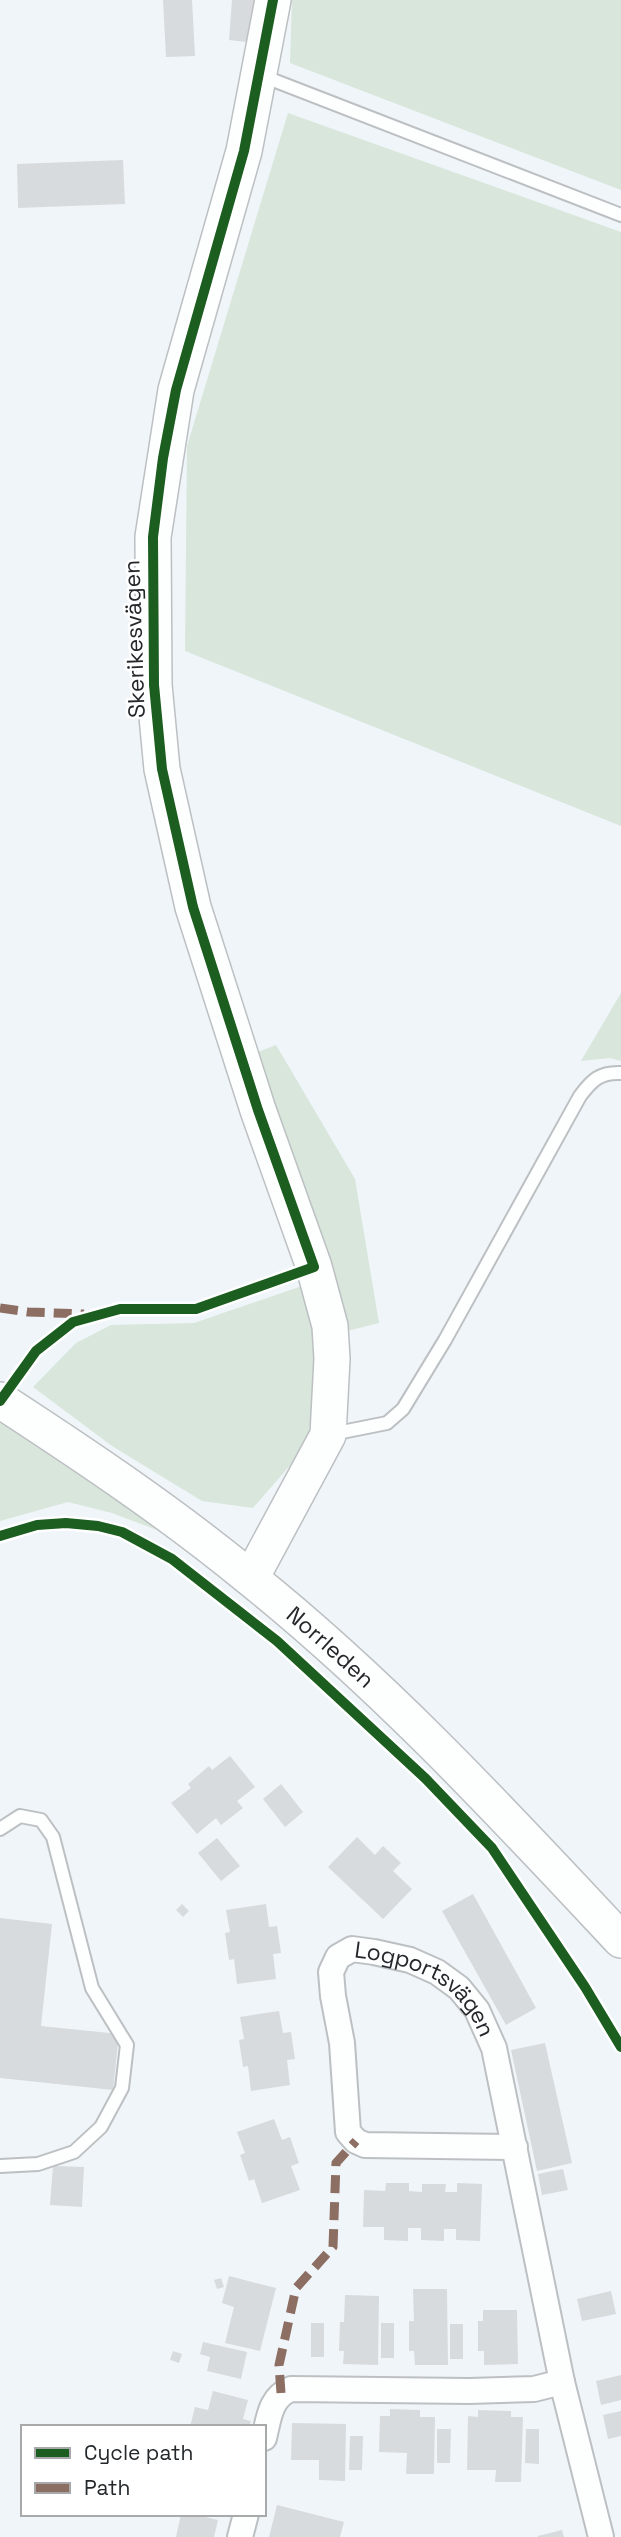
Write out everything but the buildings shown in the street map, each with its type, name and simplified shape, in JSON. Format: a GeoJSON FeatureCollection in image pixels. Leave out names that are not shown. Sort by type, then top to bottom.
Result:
{"type":"FeatureCollection","features":[{"type":"Feature","properties":{"kind":"street","name":"Skerikesvägen"},"geometry":{"type":"LineString","coordinates":[[251,1578],[328,1435],[332,1359],[330,1326],[314,1268],[258,1110],[193,907],[162,769],[154,685],[153,537],[163,458],[176,390],[244,151],[274,0]]}},
{"type":"Feature","properties":{"kind":"street","name":"Norrleden"},"geometry":{"type":"LineString","coordinates":[[0,1400],[142,1495],[251,1578],[422,1733],[621,1940]]}},
{"type":"Feature","properties":{"kind":"street","name":"Logportsvägen"},"geometry":{"type":"LineString","coordinates":[[514,2147],[365,2145],[356,2141],[348,2132],[342,2043],[333,1996],[331,1972],[338,1957],[352,1949],[410,1960],[438,1972],[459,1988],[477,2010],[494,2048],[562,2382],[601,2537]]}},
{"type":"Feature","properties":{"kind":"street"},"geometry":{"type":"LineString","coordinates":[[266,2430],[272,2404],[281,2393],[291,2389],[469,2391],[534,2389],[562,2382]]}},
{"type":"Feature","properties":{"kind":"street"},"geometry":{"type":"LineString","coordinates":[[240,2537],[245,2516]]}},
{"type":"Feature","properties":{"kind":"lane"},"geometry":{"type":"LineString","coordinates":[[260,75],[621,215]]}},
{"type":"Feature","properties":{"kind":"lane"},"geometry":{"type":"LineString","coordinates":[[328,1435],[387,1423],[403,1409],[445,1340],[580,1096],[592,1080],[608,1073],[621,1073]]}},
{"type":"Feature","properties":{"kind":"lane"},"geometry":{"type":"LineString","coordinates":[[0,1829],[20,1816],[41,1820],[53,1837],[92,1988],[127,2045],[122,2088],[101,2127],[74,2152],[38,2164],[0,2166]]}},
{"type":"Feature","properties":{"kind":"shaded area"},"geometry":{"type":"Polygon","coordinates":[[[292,0],[621,0],[621,190],[290,63],[292,0]]]}},
{"type":"Feature","properties":{"kind":"shaded area"},"geometry":{"type":"Polygon","coordinates":[[[288,113],[621,232],[621,826],[185,651],[187,446],[288,113]]]}},
{"type":"Feature","properties":{"kind":"shaded area"},"geometry":{"type":"Polygon","coordinates":[[[621,993],[621,1061],[610,1058],[581,1061],[621,993]]]}},
{"type":"Feature","properties":{"kind":"shaded area"},"geometry":{"type":"Polygon","coordinates":[[[276,1045],[355,1179],[379,1323],[347,1331],[258,1052],[276,1045]]]}},
{"type":"Feature","properties":{"kind":"shaded area"},"geometry":{"type":"Polygon","coordinates":[[[302,1286],[319,1361],[307,1446],[253,1508],[202,1501],[112,1446],[33,1387],[76,1343],[111,1325],[194,1323],[302,1286]]]}},
{"type":"Feature","properties":{"kind":"shaded area"},"geometry":{"type":"Polygon","coordinates":[[[3,1421],[165,1533],[112,1513],[68,1502],[0,1521],[0,1424],[3,1421]]]}},
{"type":"Feature","properties":{"kind":"marked path"},"geometry":{"type":"LineString","coordinates":[[0,1308],[84,1314]]}},
{"type":"Feature","properties":{"kind":"marked path"},"geometry":{"type":"LineString","coordinates":[[281,2393],[279,2365],[296,2288],[333,2247],[336,2163],[356,2141]]}},
{"type":"Feature","properties":{"kind":"cycle path"},"geometry":{"type":"LineString","coordinates":[[0,1401],[36,1351],[73,1322],[120,1309],[196,1309],[314,1267],[258,1110],[193,907],[162,769],[154,685],[153,537],[163,458],[176,390],[244,151],[273,0]]}},
{"type":"Feature","properties":{"kind":"cycle path"},"geometry":{"type":"LineString","coordinates":[[0,1536],[37,1525],[66,1523],[98,1526],[122,1532],[172,1559],[277,1641],[426,1779],[492,1848],[585,1987],[621,2047]]}}]}
